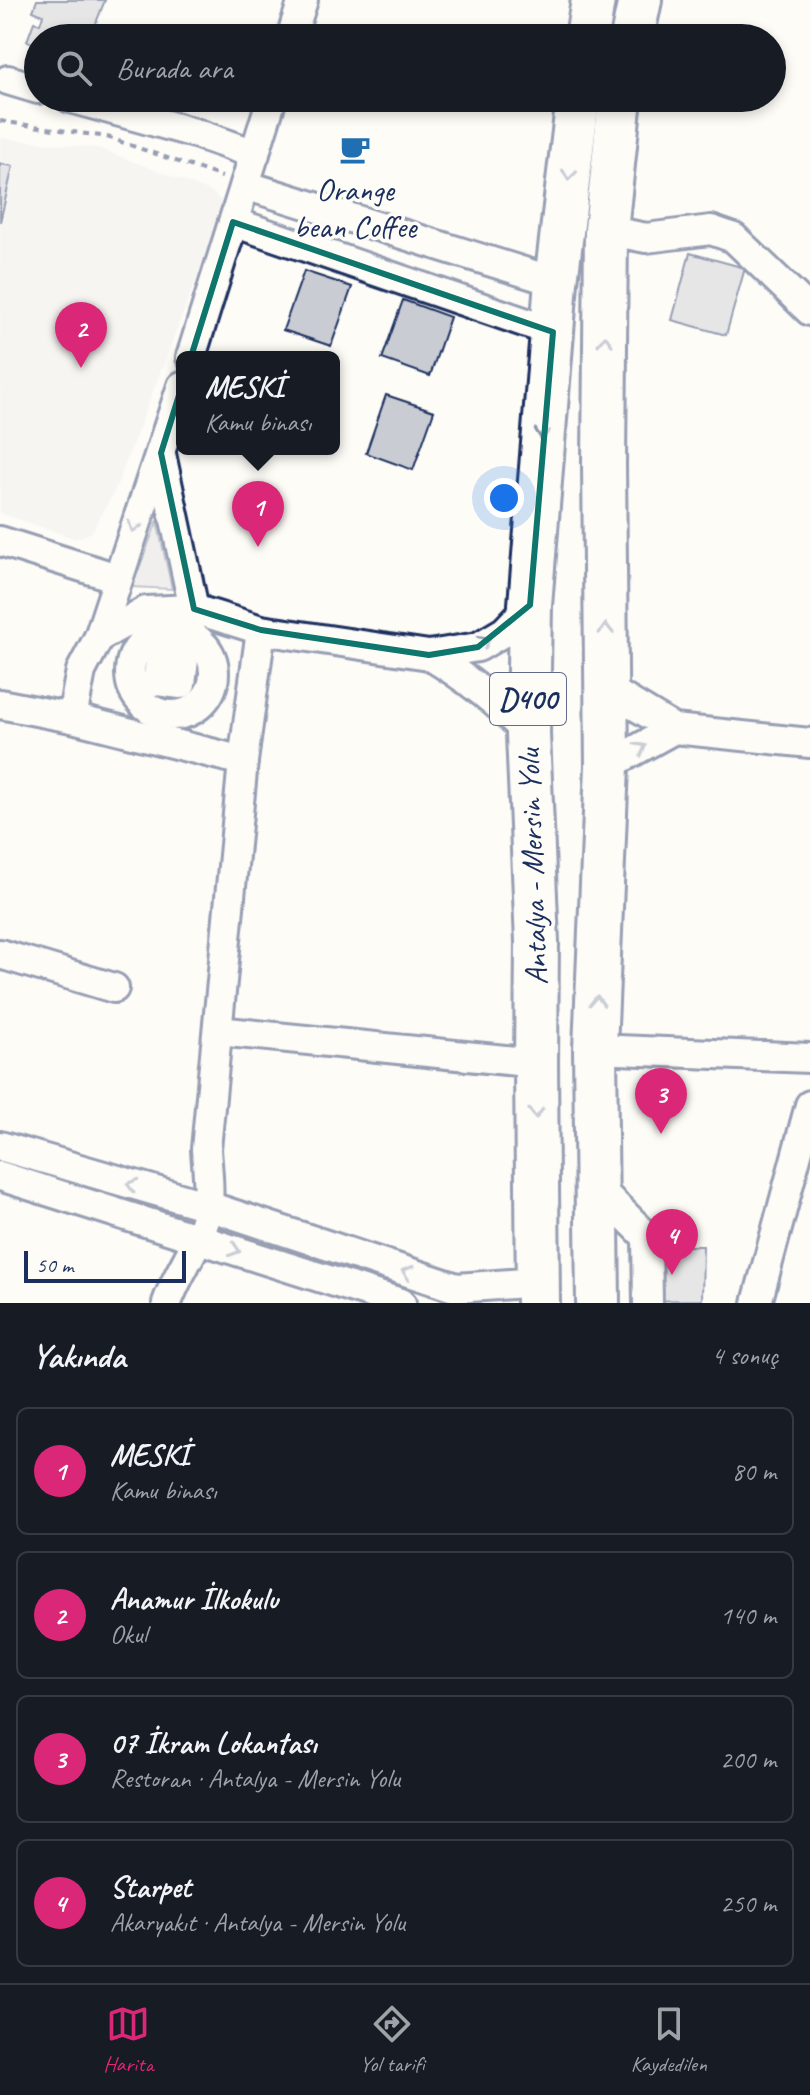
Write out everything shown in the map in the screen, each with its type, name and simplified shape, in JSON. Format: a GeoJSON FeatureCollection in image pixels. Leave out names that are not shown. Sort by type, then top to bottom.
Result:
{"type":"FeatureCollection","features":[{"type":"Feature","properties":{"kind":"highway"},"geometry":{"type":"LineString","coordinates":[[589,24],[593,0]]}},
{"type":"Feature","properties":{"kind":"highway"},"geometry":{"type":"LineString","coordinates":[[635,24],[640,0]]}},
{"type":"Feature","properties":{"kind":"highway","name":"Antalya - Mersin Yolu"},"geometry":{"type":"LineString","coordinates":[[538,1292],[537,942],[528,734],[530,605],[556,282],[576,112]]}},
{"type":"Feature","properties":{"kind":"highway","name":"Antalya - Mersin Yolu"},"geometry":{"type":"LineString","coordinates":[[598,1303],[595,1049],[607,766],[604,464],[606,230],[619,112]]}},
{"type":"Feature","properties":{"kind":"street"},"geometry":{"type":"LineString","coordinates":[[295,24],[303,0]]}},
{"type":"Feature","properties":{"kind":"street"},"geometry":{"type":"LineString","coordinates":[[8,80],[24,85]]}},
{"type":"Feature","properties":{"kind":"street"},"geometry":{"type":"LineString","coordinates":[[120,112],[255,154]]}},
{"type":"Feature","properties":{"kind":"street"},"geometry":{"type":"LineString","coordinates":[[193,351],[268,112]]}},
{"type":"Feature","properties":{"kind":"street"},"geometry":{"type":"LineString","coordinates":[[245,185],[556,282]]}},
{"type":"Feature","properties":{"kind":"street"},"geometry":{"type":"LineString","coordinates":[[233,222],[553,332]]}},
{"type":"Feature","properties":{"kind":"street"},"geometry":{"type":"LineString","coordinates":[[606,230],[646,238],[711,230],[734,238],[810,311]]}},
{"type":"Feature","properties":{"kind":"street"},"geometry":{"type":"LineString","coordinates":[[72,718],[81,671],[99,637],[176,405]]}},
{"type":"Feature","properties":{"kind":"street"},"geometry":{"type":"LineString","coordinates":[[161,453],[194,609]]}},
{"type":"Feature","properties":{"kind":"street"},"geometry":{"type":"LineString","coordinates":[[0,541],[117,578]]}},
{"type":"Feature","properties":{"kind":"street"},"geometry":{"type":"LineString","coordinates":[[99,637],[146,611],[194,609],[261,630],[429,655],[478,647],[505,631],[530,605]]}},
{"type":"Feature","properties":{"kind":"street"},"geometry":{"type":"LineString","coordinates":[[170,1294],[196,1203],[206,1149],[243,761],[261,630]]}},
{"type":"Feature","properties":{"kind":"street"},"geometry":{"type":"LineString","coordinates":[[429,655],[501,705],[528,734]]}},
{"type":"Feature","properties":{"kind":"street"},"geometry":{"type":"LineString","coordinates":[[606,688],[674,729],[810,743]]}},
{"type":"Feature","properties":{"kind":"street"},"geometry":{"type":"LineString","coordinates":[[0,704],[72,718],[243,761]]}},
{"type":"Feature","properties":{"kind":"street"},"geometry":{"type":"LineString","coordinates":[[607,766],[674,729]]}},
{"type":"Feature","properties":{"kind":"street"},"geometry":{"type":"LineString","coordinates":[[0,954],[114,988]]}},
{"type":"Feature","properties":{"kind":"street"},"geometry":{"type":"LineString","coordinates":[[218,1031],[536,1063]]}},
{"type":"Feature","properties":{"kind":"street"},"geometry":{"type":"LineString","coordinates":[[595,1049],[810,1058]]}},
{"type":"Feature","properties":{"kind":"street"},"geometry":{"type":"LineString","coordinates":[[757,1303],[810,1105]]}},
{"type":"Feature","properties":{"kind":"street"},"geometry":{"type":"LineString","coordinates":[[0,1146],[196,1203],[459,1296],[538,1292]]}},
{"type":"Feature","properties":{"kind":"street"},"geometry":{"type":"LineString","coordinates":[[0,1176],[401,1303]]}},
{"type":"Feature","properties":{"kind":"street"},"geometry":{"type":"LineString","coordinates":[[595,1185],[647,1237],[648,1303]]}},
{"type":"Feature","properties":{"kind":"path"},"geometry":{"type":"LineString","coordinates":[[0,121],[107,137],[245,185]]}},
{"type":"Feature","properties":{"kind":"highlighted area"},"geometry":{"type":"Polygon","coordinates":[[[233,222],[553,332],[530,605],[478,647],[429,655],[261,630],[194,609],[161,453],[233,222]]]}},
{"type":"Feature","properties":{"kind":"shaded area"},"geometry":{"type":"Polygon","coordinates":[[[0,138],[98,148],[212,192],[222,201],[209,246],[115,490],[92,532],[76,539],[0,513],[0,138]]]}},
{"type":"Feature","properties":{"kind":"shaded area"},"geometry":{"type":"Polygon","coordinates":[[[157,522],[172,589],[132,587],[157,522]]]}},
{"type":"Feature","properties":{"kind":"shaded area"},"geometry":{"type":"Polygon","coordinates":[[[171,637],[197,647],[207,673],[197,699],[171,709],[145,699],[135,673],[145,647],[171,637]]]}},
{"type":"Feature","properties":{"kind":"building"},"geometry":{"type":"Polygon","coordinates":[[[37,0],[105,0],[96,24],[40,24],[43,15],[33,11],[37,0]]]}},
{"type":"Feature","properties":{"kind":"building"},"geometry":{"type":"Polygon","coordinates":[[[0,164],[13,166],[0,222],[0,164]]]}},
{"type":"Feature","properties":{"kind":"building"},"geometry":{"type":"Polygon","coordinates":[[[690,253],[745,268],[726,335],[672,320],[690,253]]]}},
{"type":"Feature","properties":{"kind":"building"},"geometry":{"type":"Polygon","coordinates":[[[304,271],[352,287],[331,346],[283,330],[304,271]]]}},
{"type":"Feature","properties":{"kind":"building"},"geometry":{"type":"Polygon","coordinates":[[[403,300],[450,317],[430,376],[382,359],[403,300]]]}},
{"type":"Feature","properties":{"kind":"building"},"geometry":{"type":"Polygon","coordinates":[[[386,395],[434,411],[413,470],[366,453],[386,395]]]}},
{"type":"Feature","properties":{"kind":"building"},"geometry":{"type":"Polygon","coordinates":[[[638,1246],[703,1246],[702,1300],[638,1301],[638,1246]]]}},
{"type":"Feature","properties":{"kind":"place","name":"Orange bean Coffee"},"geometry":{"type":"Point","coordinates":[355,149]}},
{"type":"Feature","properties":{"kind":"place","name":"Anamur İlkokulu"},"geometry":{"type":"Point","coordinates":[81,368]}},
{"type":"Feature","properties":{"kind":"place","name":"MESKİ"},"geometry":{"type":"Point","coordinates":[258,547]}},
{"type":"Feature","properties":{"kind":"place","name":"07 İkram Lokantası"},"geometry":{"type":"Point","coordinates":[661,1134]}},
{"type":"Feature","properties":{"kind":"place","name":"Starpet"},"geometry":{"type":"Point","coordinates":[672,1275]}}]}
